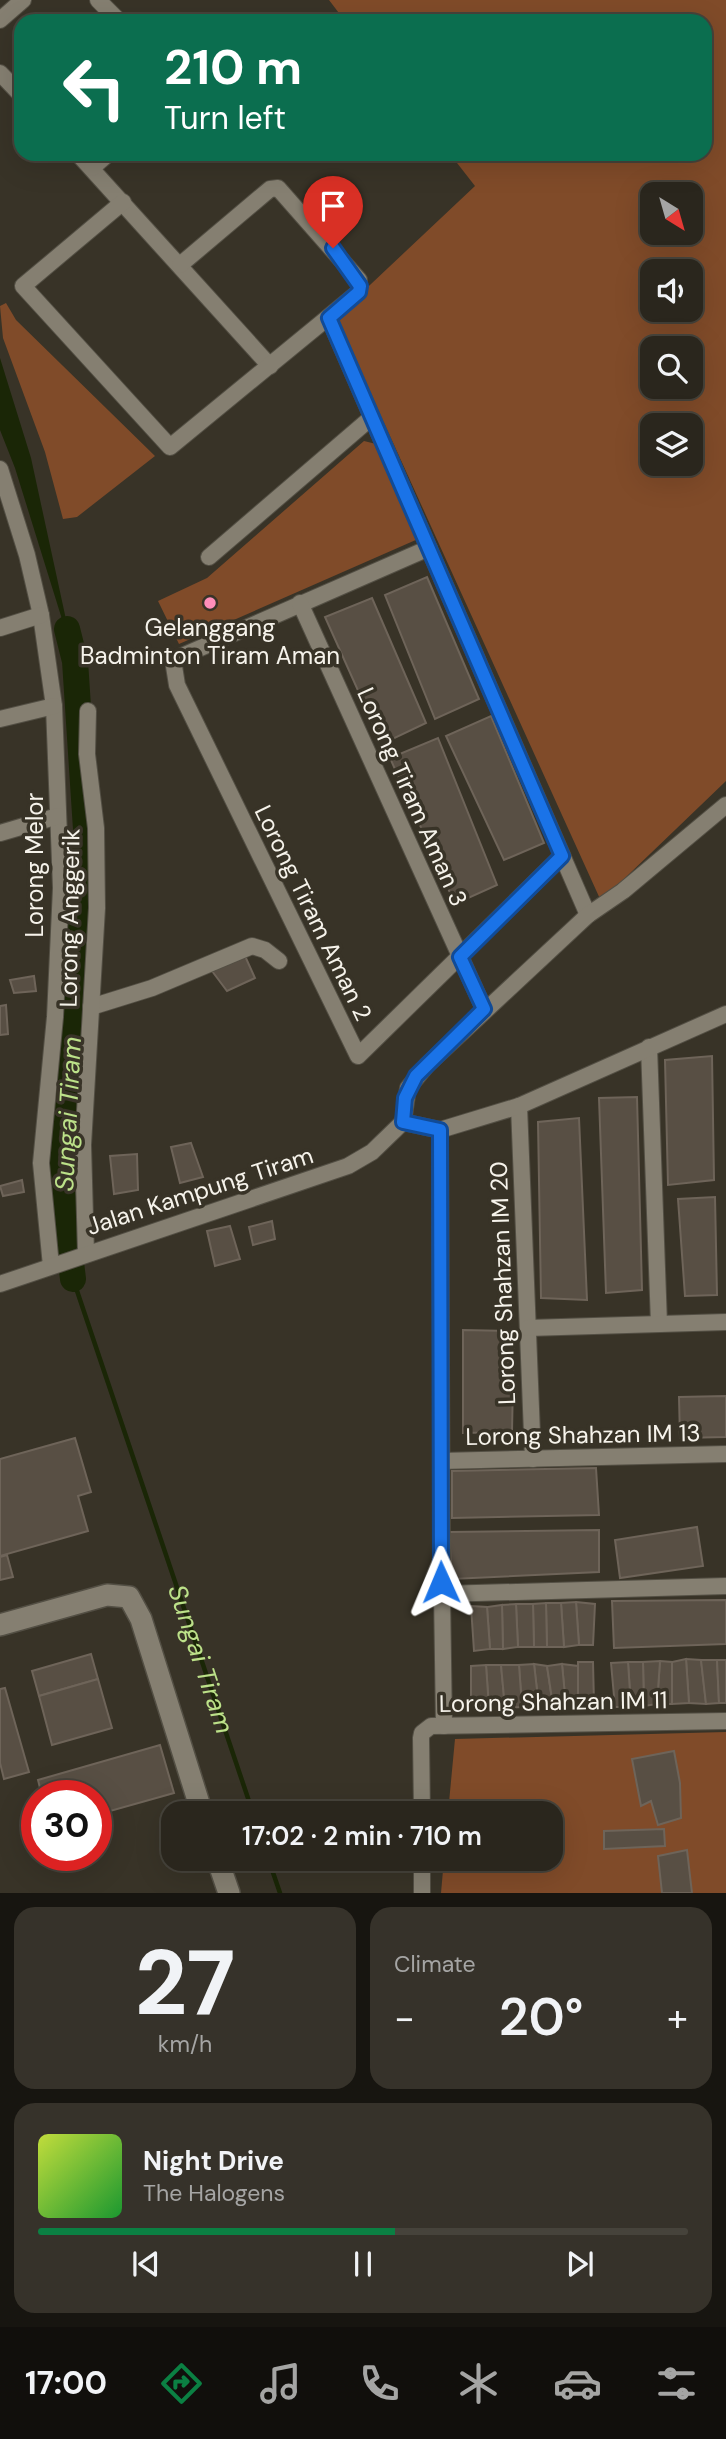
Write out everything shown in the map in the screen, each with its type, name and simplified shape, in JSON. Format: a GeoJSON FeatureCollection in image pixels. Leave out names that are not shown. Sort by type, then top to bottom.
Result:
{"type":"FeatureCollection","features":[{"type":"Feature","properties":{"kind":"street"},"geometry":{"type":"LineString","coordinates":[[0,20],[23,0]]}},
{"type":"Feature","properties":{"kind":"street"},"geometry":{"type":"LineString","coordinates":[[98,0],[112,14]]}},
{"type":"Feature","properties":{"kind":"street"},"geometry":{"type":"LineString","coordinates":[[0,73],[14,88]]}},
{"type":"Feature","properties":{"kind":"street"},"geometry":{"type":"LineString","coordinates":[[85,161],[270,366]]}},
{"type":"Feature","properties":{"kind":"street"},"geometry":{"type":"LineString","coordinates":[[92,168],[100,161]]}},
{"type":"Feature","properties":{"kind":"street"},"geometry":{"type":"LineString","coordinates":[[123,202],[23,286],[170,447],[359,292],[359,280],[278,188],[270,189],[180,265]]}},
{"type":"Feature","properties":{"kind":"street"},"geometry":{"type":"LineString","coordinates":[[329,318],[588,915]]}},
{"type":"Feature","properties":{"kind":"street"},"geometry":{"type":"LineString","coordinates":[[209,557],[372,417]]}},
{"type":"Feature","properties":{"kind":"street","name":"Lorong Melor"},"geometry":{"type":"LineString","coordinates":[[0,469],[27,555],[41,615],[54,706],[61,888],[55,1017],[41,1163],[56,1264]]}},
{"type":"Feature","properties":{"kind":"street"},"geometry":{"type":"LineString","coordinates":[[300,603],[429,548]]}},
{"type":"Feature","properties":{"kind":"street","name":"Lorong Tiram Aman 2"},"geometry":{"type":"LineString","coordinates":[[300,603],[173,660],[177,685],[358,1056],[460,957]]}},
{"type":"Feature","properties":{"kind":"street","name":"Lorong Tiram Aman 3"},"geometry":{"type":"LineString","coordinates":[[300,603],[484,1009]]}},
{"type":"Feature","properties":{"kind":"street"},"geometry":{"type":"LineString","coordinates":[[0,628],[41,615]]}},
{"type":"Feature","properties":{"kind":"street"},"geometry":{"type":"LineString","coordinates":[[0,719],[54,706]]}},
{"type":"Feature","properties":{"kind":"street","name":"Lorong Anggerik"},"geometry":{"type":"LineString","coordinates":[[82,1254],[83,1145],[97,908],[96,828],[87,754],[88,711]]}},
{"type":"Feature","properties":{"kind":"street"},"geometry":{"type":"LineString","coordinates":[[726,805],[623,891],[588,915],[484,1009],[416,1076],[405,1098],[403,1122],[440,1130],[519,1106],[726,1014]]}},
{"type":"Feature","properties":{"kind":"street"},"geometry":{"type":"LineString","coordinates":[[0,833],[58,816]]}},
{"type":"Feature","properties":{"kind":"street"},"geometry":{"type":"LineString","coordinates":[[460,957],[562,856]]}},
{"type":"Feature","properties":{"kind":"street"},"geometry":{"type":"LineString","coordinates":[[92,1007],[189,974],[252,946],[265,950],[279,961]]}},
{"type":"Feature","properties":{"kind":"street"},"geometry":{"type":"LineString","coordinates":[[649,1048],[659,1324]]}},
{"type":"Feature","properties":{"kind":"street","name":"Lorong Shahzan IM 20"},"geometry":{"type":"LineString","coordinates":[[519,1106],[533,1459]]}},
{"type":"Feature","properties":{"kind":"street","name":"Jalan Kampung Tiram"},"geometry":{"type":"LineString","coordinates":[[0,1284],[348,1166],[372,1152],[403,1122]]}},
{"type":"Feature","properties":{"kind":"street"},"geometry":{"type":"LineString","coordinates":[[440,1130],[444,1726]]}},
{"type":"Feature","properties":{"kind":"street"},"geometry":{"type":"LineString","coordinates":[[528,1328],[726,1322]]}},
{"type":"Feature","properties":{"kind":"street","name":"Lorong Shahzan IM 13"},"geometry":{"type":"LineString","coordinates":[[441,1461],[726,1454]]}},
{"type":"Feature","properties":{"kind":"street"},"geometry":{"type":"LineString","coordinates":[[442,1594],[726,1586]]}},
{"type":"Feature","properties":{"kind":"street"},"geometry":{"type":"LineString","coordinates":[[0,1625],[118,1594],[129,1597],[141,1619],[198,1801]]}},
{"type":"Feature","properties":{"kind":"street","name":"Lorong Shahzan IM 11"},"geometry":{"type":"LineString","coordinates":[[422,1801],[422,1733],[430,1726],[726,1721]]}},
{"type":"Feature","properties":{"kind":"street"},"geometry":{"type":"LineString","coordinates":[[221,1871],[229,1893]]}},
{"type":"Feature","properties":{"kind":"street"},"geometry":{"type":"LineString","coordinates":[[422,1871],[422,1893]]}},
{"type":"Feature","properties":{"kind":"shaded area"},"geometry":{"type":"Polygon","coordinates":[[[329,0],[726,0],[726,781],[601,901],[336,317],[475,186],[455,161],[712,161],[712,14],[340,14],[329,0]]]}},
{"type":"Feature","properties":{"kind":"shaded area"},"geometry":{"type":"Polygon","coordinates":[[[6,303],[16,320],[155,456],[77,517],[63,519],[45,452],[3,338],[0,306],[6,303]]]}},
{"type":"Feature","properties":{"kind":"shaded area"},"geometry":{"type":"Polygon","coordinates":[[[0,358],[31,458],[75,661],[15,468],[0,430],[0,358]]]}},
{"type":"Feature","properties":{"kind":"shaded area"},"geometry":{"type":"Polygon","coordinates":[[[364,441],[380,445],[418,539],[179,644],[158,601],[207,578],[364,441]]]}},
{"type":"Feature","properties":{"kind":"shaded area"},"geometry":{"type":"Polygon","coordinates":[[[726,1732],[726,1893],[441,1893],[443,1871],[563,1871],[563,1801],[449,1801],[455,1739],[726,1732]]]}},
{"type":"Feature","properties":{"kind":"building"},"geometry":{"type":"Polygon","coordinates":[[[427,577],[479,699],[435,719],[385,595],[427,577]]]}},
{"type":"Feature","properties":{"kind":"building"},"geometry":{"type":"Polygon","coordinates":[[[372,598],[426,723],[382,744],[325,617],[372,598]]]}},
{"type":"Feature","properties":{"kind":"building"},"geometry":{"type":"Polygon","coordinates":[[[491,716],[544,843],[504,860],[446,736],[491,716]]]}},
{"type":"Feature","properties":{"kind":"building"},"geometry":{"type":"Polygon","coordinates":[[[438,738],[497,885],[455,904],[390,758],[438,738]]]}},
{"type":"Feature","properties":{"kind":"building"},"geometry":{"type":"Polygon","coordinates":[[[245,956],[255,978],[227,991],[212,971],[245,956]]]}},
{"type":"Feature","properties":{"kind":"building"},"geometry":{"type":"Polygon","coordinates":[[[34,976],[36,991],[14,993],[10,980],[34,976]]]}},
{"type":"Feature","properties":{"kind":"building"},"geometry":{"type":"Polygon","coordinates":[[[6,1005],[8,1034],[0,1035],[0,1006],[6,1005]]]}},
{"type":"Feature","properties":{"kind":"building"},"geometry":{"type":"Polygon","coordinates":[[[712,1056],[714,1180],[668,1185],[665,1060],[712,1056]]]}},
{"type":"Feature","properties":{"kind":"building"},"geometry":{"type":"Polygon","coordinates":[[[637,1097],[642,1290],[606,1293],[599,1098],[637,1097]]]}},
{"type":"Feature","properties":{"kind":"building"},"geometry":{"type":"Polygon","coordinates":[[[579,1118],[587,1300],[541,1298],[538,1122],[579,1118]]]}},
{"type":"Feature","properties":{"kind":"building"},"geometry":{"type":"Polygon","coordinates":[[[191,1143],[203,1177],[180,1183],[171,1147],[191,1143]]]}},
{"type":"Feature","properties":{"kind":"building"},"geometry":{"type":"Polygon","coordinates":[[[137,1154],[138,1190],[114,1194],[110,1156],[137,1154]]]}},
{"type":"Feature","properties":{"kind":"building"},"geometry":{"type":"Polygon","coordinates":[[[22,1180],[24,1192],[3,1196],[0,1186],[22,1180]]]}},
{"type":"Feature","properties":{"kind":"building"},"geometry":{"type":"Polygon","coordinates":[[[715,1197],[717,1295],[685,1296],[678,1199],[715,1197]]]}},
{"type":"Feature","properties":{"kind":"building"},"geometry":{"type":"Polygon","coordinates":[[[272,1221],[275,1239],[253,1245],[249,1227],[272,1221]]]}},
{"type":"Feature","properties":{"kind":"building"},"geometry":{"type":"Polygon","coordinates":[[[230,1226],[240,1259],[215,1266],[207,1231],[230,1226]]]}},
{"type":"Feature","properties":{"kind":"building"},"geometry":{"type":"Polygon","coordinates":[[[463,1330],[514,1331],[512,1432],[463,1433],[463,1330]]]}},
{"type":"Feature","properties":{"kind":"building"},"geometry":{"type":"Polygon","coordinates":[[[726,1396],[726,1437],[680,1438],[679,1397],[726,1396]]]}},
{"type":"Feature","properties":{"kind":"building"},"geometry":{"type":"Polygon","coordinates":[[[75,1438],[91,1492],[78,1496],[88,1531],[0,1556],[0,1459],[75,1438]]]}},
{"type":"Feature","properties":{"kind":"building"},"geometry":{"type":"Polygon","coordinates":[[[596,1468],[599,1515],[452,1518],[452,1471],[596,1468]]]}},
{"type":"Feature","properties":{"kind":"building"},"geometry":{"type":"Polygon","coordinates":[[[697,1527],[703,1566],[620,1578],[615,1540],[697,1527]]]}},
{"type":"Feature","properties":{"kind":"building"},"geometry":{"type":"Polygon","coordinates":[[[599,1530],[599,1572],[452,1579],[449,1532],[599,1530]]]}},
{"type":"Feature","properties":{"kind":"building"},"geometry":{"type":"Polygon","coordinates":[[[7,1555],[13,1577],[0,1580],[0,1557],[7,1555]]]}},
{"type":"Feature","properties":{"kind":"building"},"geometry":{"type":"Polygon","coordinates":[[[726,1600],[726,1644],[614,1648],[612,1601],[726,1600]]]}},
{"type":"Feature","properties":{"kind":"building"},"geometry":{"type":"Polygon","coordinates":[[[576,1602],[595,1604],[593,1645],[579,1645],[576,1602]]]}},
{"type":"Feature","properties":{"kind":"building"},"geometry":{"type":"Polygon","coordinates":[[[576,1602],[579,1645],[564,1647],[561,1603],[576,1602]]]}},
{"type":"Feature","properties":{"kind":"building"},"geometry":{"type":"Polygon","coordinates":[[[546,1603],[561,1603],[564,1647],[547,1647],[546,1603]]]}},
{"type":"Feature","properties":{"kind":"building"},"geometry":{"type":"Polygon","coordinates":[[[546,1603],[547,1647],[534,1647],[533,1604],[546,1603]]]}},
{"type":"Feature","properties":{"kind":"building"},"geometry":{"type":"Polygon","coordinates":[[[516,1604],[533,1604],[534,1647],[518,1647],[516,1604]]]}},
{"type":"Feature","properties":{"kind":"building"},"geometry":{"type":"Polygon","coordinates":[[[516,1604],[518,1647],[503,1649],[502,1605],[516,1604]]]}},
{"type":"Feature","properties":{"kind":"building"},"geometry":{"type":"Polygon","coordinates":[[[502,1605],[503,1649],[490,1649],[487,1607],[502,1605]]]}},
{"type":"Feature","properties":{"kind":"building"},"geometry":{"type":"Polygon","coordinates":[[[471,1606],[487,1607],[490,1649],[474,1651],[471,1606]]]}},
{"type":"Feature","properties":{"kind":"building"},"geometry":{"type":"Polygon","coordinates":[[[91,1654],[98,1679],[39,1696],[32,1671],[91,1654]]]}},
{"type":"Feature","properties":{"kind":"building"},"geometry":{"type":"Polygon","coordinates":[[[686,1659],[701,1660],[706,1704],[689,1703],[686,1659]]]}},
{"type":"Feature","properties":{"kind":"building"},"geometry":{"type":"Polygon","coordinates":[[[686,1659],[689,1703],[672,1704],[672,1662],[686,1659]]]}},
{"type":"Feature","properties":{"kind":"building"},"geometry":{"type":"Polygon","coordinates":[[[701,1660],[717,1660],[719,1703],[706,1704],[701,1660]]]}},
{"type":"Feature","properties":{"kind":"building"},"geometry":{"type":"Polygon","coordinates":[[[717,1660],[726,1660],[726,1703],[719,1703],[717,1660]]]}},
{"type":"Feature","properties":{"kind":"building"},"geometry":{"type":"Polygon","coordinates":[[[660,1661],[672,1662],[672,1704],[657,1704],[660,1661]]]}},
{"type":"Feature","properties":{"kind":"building"},"geometry":{"type":"Polygon","coordinates":[[[660,1661],[657,1704],[644,1706],[643,1662],[660,1661]]]}},
{"type":"Feature","properties":{"kind":"building"},"geometry":{"type":"Polygon","coordinates":[[[578,1662],[593,1662],[594,1704],[578,1706],[578,1662]]]}},
{"type":"Feature","properties":{"kind":"building"},"geometry":{"type":"Polygon","coordinates":[[[628,1662],[643,1662],[644,1706],[631,1707],[628,1662]]]}},
{"type":"Feature","properties":{"kind":"building"},"geometry":{"type":"Polygon","coordinates":[[[628,1662],[631,1707],[615,1707],[611,1663],[628,1662]]]}},
{"type":"Feature","properties":{"kind":"building"},"geometry":{"type":"Polygon","coordinates":[[[534,1664],[547,1666],[553,1706],[539,1707],[534,1664]]]}},
{"type":"Feature","properties":{"kind":"building"},"geometry":{"type":"Polygon","coordinates":[[[534,1664],[539,1707],[522,1707],[519,1665],[534,1664]]]}},
{"type":"Feature","properties":{"kind":"building"},"geometry":{"type":"Polygon","coordinates":[[[562,1664],[578,1666],[578,1706],[566,1706],[562,1664]]]}},
{"type":"Feature","properties":{"kind":"building"},"geometry":{"type":"Polygon","coordinates":[[[562,1664],[566,1706],[553,1706],[547,1666],[562,1664]]]}},
{"type":"Feature","properties":{"kind":"building"},"geometry":{"type":"Polygon","coordinates":[[[486,1665],[501,1665],[505,1708],[489,1708],[486,1665]]]}},
{"type":"Feature","properties":{"kind":"building"},"geometry":{"type":"Polygon","coordinates":[[[486,1665],[489,1708],[471,1708],[471,1666],[486,1665]]]}},
{"type":"Feature","properties":{"kind":"building"},"geometry":{"type":"Polygon","coordinates":[[[501,1665],[519,1665],[522,1707],[505,1708],[501,1665]]]}},
{"type":"Feature","properties":{"kind":"building"},"geometry":{"type":"Polygon","coordinates":[[[98,1679],[112,1728],[52,1745],[39,1696],[98,1679]]]}},
{"type":"Feature","properties":{"kind":"building"},"geometry":{"type":"Polygon","coordinates":[[[5,1688],[29,1772],[4,1779],[0,1763],[0,1689],[5,1688]]]}},
{"type":"Feature","properties":{"kind":"building"},"geometry":{"type":"Polygon","coordinates":[[[160,1745],[174,1793],[112,1810],[112,1780],[38,1780],[160,1745]]]}},
{"type":"Feature","properties":{"kind":"building"},"geometry":{"type":"Polygon","coordinates":[[[674,1751],[680,1783],[681,1818],[658,1825],[651,1801],[641,1806],[632,1759],[674,1751]]]}},
{"type":"Feature","properties":{"kind":"building"},"geometry":{"type":"Polygon","coordinates":[[[664,1829],[665,1846],[604,1849],[604,1831],[664,1829]]]}},
{"type":"Feature","properties":{"kind":"building"},"geometry":{"type":"Polygon","coordinates":[[[687,1850],[692,1893],[662,1893],[658,1856],[687,1850]]]}},
{"type":"Feature","properties":{"kind":"waterway","name":"Sungai Tiram"},"geometry":{"type":"LineString","coordinates":[[67,629],[75,661],[86,829],[61,1181],[73,1279]]}},
{"type":"Feature","properties":{"kind":"waterway","name":"Sungai Tiram"},"geometry":{"type":"LineString","coordinates":[[73,1279],[249,1801]]}},
{"type":"Feature","properties":{"kind":"waterway","name":"Sungai Tiram"},"geometry":{"type":"LineString","coordinates":[[272,1871],[280,1893]]}},
{"type":"Feature","properties":{"kind":"place","name":"Gelanggang Badminton Tiram Aman"},"geometry":{"type":"Point","coordinates":[210,603]}},
{"type":"Feature","properties":{"kind":"route"},"geometry":{"type":"LineString","coordinates":[[333,248],[359,280],[360,286],[359,292],[329,318],[562,856],[460,957],[484,1009],[416,1076],[405,1098],[403,1122],[440,1130],[441,1582]]}}]}
